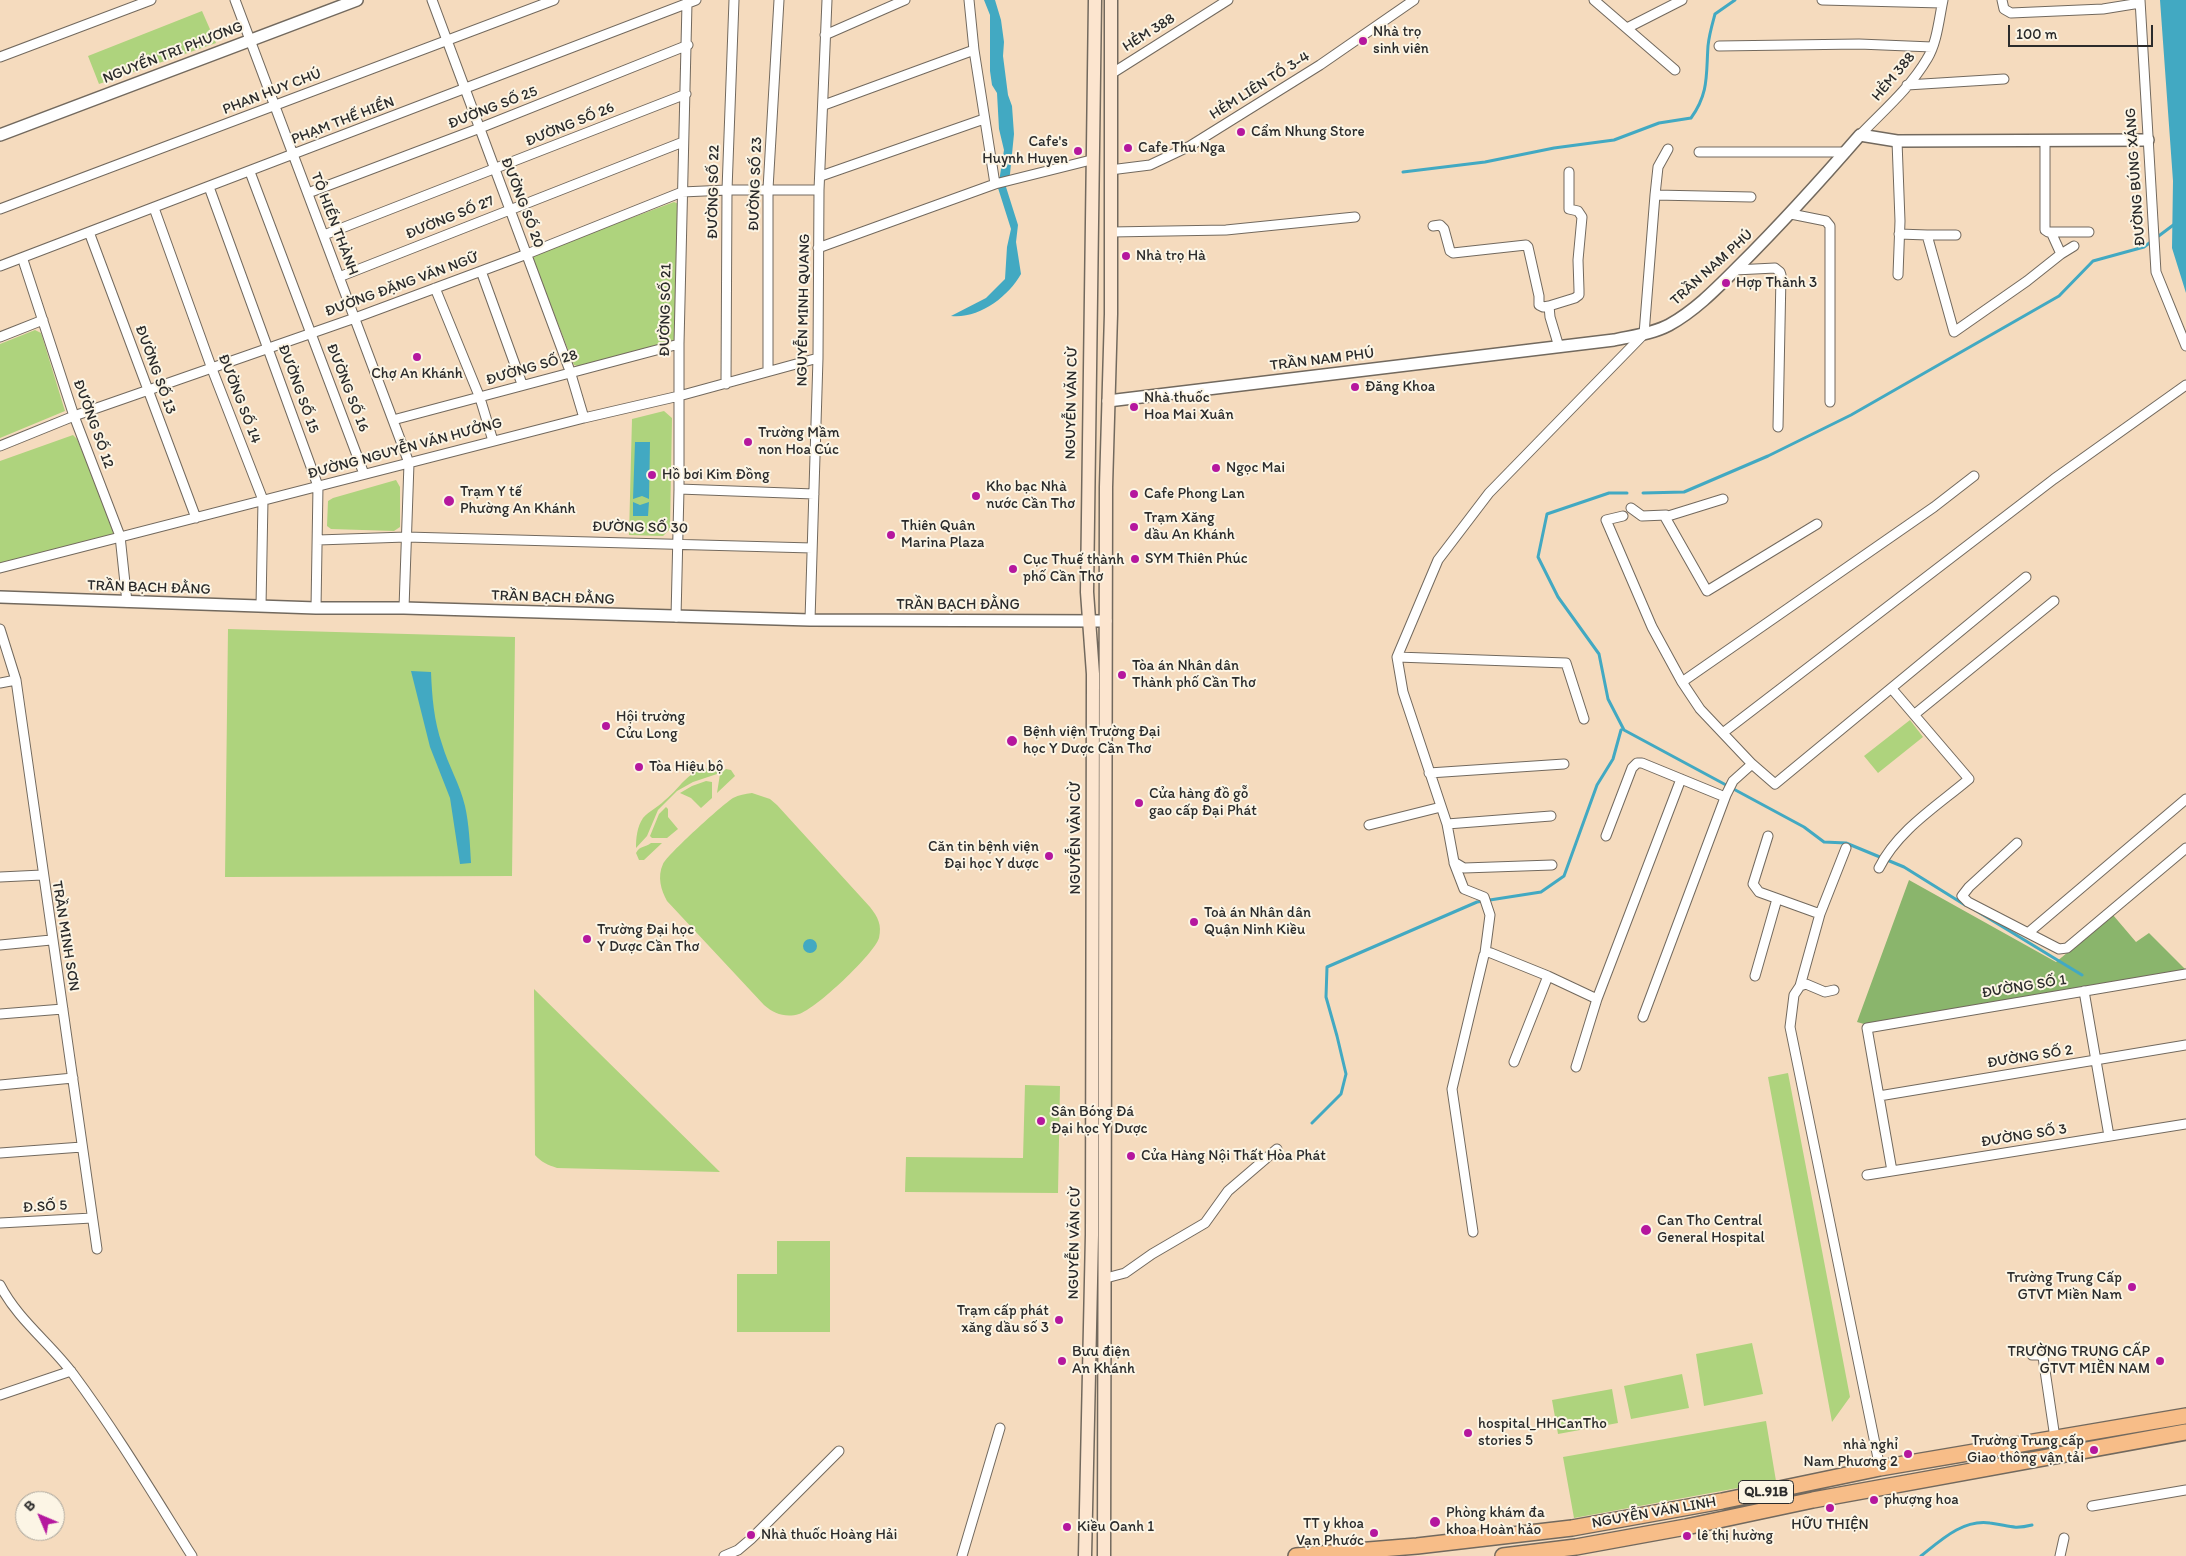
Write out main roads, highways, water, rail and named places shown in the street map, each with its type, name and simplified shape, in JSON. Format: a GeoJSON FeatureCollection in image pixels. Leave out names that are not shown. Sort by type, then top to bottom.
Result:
{"type":"FeatureCollection","features":[{"type":"Feature","properties":{"kind":"highway","name":"NGUYỄN VĂN LINH"},"geometry":{"type":"LineString","coordinates":[[1296,1556],[1417,1546],[1572,1528],[1696,1506],[1880,1468],[2186,1416]]}},
{"type":"Feature","properties":{"kind":"highway","name":"NGUYỄN VĂN LINH"},"geometry":{"type":"LineString","coordinates":[[1503,1556],[1576,1547],[1686,1528],[1813,1500],[2186,1432]]}},
{"type":"Feature","properties":{"kind":"highway"},"geometry":{"type":"LineString","coordinates":[[1572,1528],[1576,1547]]}},
{"type":"Feature","properties":{"kind":"main road","name":"NGUYỄN VĂN CỪ"},"geometry":{"type":"LineString","coordinates":[[1085,1556],[1092,1188],[1093,674],[1087,592],[1091,160],[1095,0]]}},
{"type":"Feature","properties":{"kind":"main road","name":"NGUYỄN VĂN CỪ"},"geometry":{"type":"LineString","coordinates":[[1104,1556],[1106,621],[1108,401],[1111,314],[1111,0]]}},
{"type":"Feature","properties":{"kind":"water"},"geometry":{"type":"Polygon","coordinates":[[[984,0],[995,0],[1001,20],[1004,42],[1003,56],[1008,95],[1012,106],[1014,134],[1010,174],[1006,187],[1018,225],[1016,242],[1021,274],[1009,291],[992,305],[972,314],[951,316],[986,298],[1005,279],[1007,247],[1011,229],[998,188],[1004,150],[999,129],[997,93],[992,85],[990,71],[990,15],[984,0]]]}},
{"type":"Feature","properties":{"kind":"water"},"geometry":{"type":"Polygon","coordinates":[[[2160,0],[2186,0],[2186,293],[2172,248],[2173,181],[2160,0]]]}},
{"type":"Feature","properties":{"kind":"water"},"geometry":{"type":"Polygon","coordinates":[[[635,442],[650,442],[649,499],[642,496],[633,499],[635,442]]]}},
{"type":"Feature","properties":{"kind":"water"},"geometry":{"type":"Polygon","coordinates":[[[633,502],[640,505],[649,502],[648,516],[633,516],[633,502]]]}},
{"type":"Feature","properties":{"kind":"water"},"geometry":{"type":"Polygon","coordinates":[[[411,671],[431,672],[437,727],[465,806],[471,863],[460,864],[450,798],[430,747],[411,671]]]}},
{"type":"Feature","properties":{"kind":"water"},"geometry":{"type":"Polygon","coordinates":[[[807,939],[813,939],[817,946],[813,953],[807,953],[803,949],[803,943],[807,939]]]}},
{"type":"Feature","properties":{"kind":"waterway"},"geometry":{"type":"LineString","coordinates":[[1403,172],[1485,162],[1554,148],[1614,140],[1659,123],[1691,118],[1704,92],[1708,42],[1715,14],[1735,0]]}},
{"type":"Feature","properties":{"kind":"waterway"},"geometry":{"type":"LineString","coordinates":[[1643,493],[1684,492],[1768,456],[1851,415],[2059,296],[2093,261],[2144,247],[2176,223]]}},
{"type":"Feature","properties":{"kind":"waterway"},"geometry":{"type":"LineString","coordinates":[[1627,493],[1609,493],[1547,514],[1538,557],[1558,597],[1599,654],[1608,699],[1624,730],[1804,827],[1824,842],[1846,843],[1904,867],[1965,905]]}},
{"type":"Feature","properties":{"kind":"waterway"},"geometry":{"type":"LineString","coordinates":[[1312,1123],[1341,1094],[1346,1074],[1326,997],[1327,967],[1477,902],[1541,892],[1564,876],[1597,785],[1613,759],[1621,730]]}},
{"type":"Feature","properties":{"kind":"waterway"},"geometry":{"type":"LineString","coordinates":[[1975,910],[2082,975]]}},
{"type":"Feature","properties":{"kind":"waterway"},"geometry":{"type":"LineString","coordinates":[[1921,1556],[1953,1532],[1971,1524],[1990,1523],[2015,1527],[2032,1525]]}},
{"type":"Feature","properties":{"kind":"place","name":"Nhà trọ sinh viên"},"geometry":{"type":"Point","coordinates":[1363,41]}},
{"type":"Feature","properties":{"kind":"place","name":"Cẩm Nhung Store"},"geometry":{"type":"Point","coordinates":[1241,132]}},
{"type":"Feature","properties":{"kind":"place","name":"Cafe Thu Nga"},"geometry":{"type":"Point","coordinates":[1128,148]}},
{"type":"Feature","properties":{"kind":"place","name":"Cafe's Huynh Huyen"},"geometry":{"type":"Point","coordinates":[1078,151]}},
{"type":"Feature","properties":{"kind":"place","name":"Nhà trọ Hà"},"geometry":{"type":"Point","coordinates":[1126,256]}},
{"type":"Feature","properties":{"kind":"place","name":"Hợp Thành 3"},"geometry":{"type":"Point","coordinates":[1726,283]}},
{"type":"Feature","properties":{"kind":"place","name":"Chợ An Khánh"},"geometry":{"type":"Point","coordinates":[417,357]}},
{"type":"Feature","properties":{"kind":"place","name":"Đăng Khoa"},"geometry":{"type":"Point","coordinates":[1355,387]}},
{"type":"Feature","properties":{"kind":"place","name":"Nhà thuốc Hoa Mai Xuân"},"geometry":{"type":"Point","coordinates":[1134,407]}},
{"type":"Feature","properties":{"kind":"place","name":"Trường Mầm non Hoa Cúc"},"geometry":{"type":"Point","coordinates":[748,442]}},
{"type":"Feature","properties":{"kind":"place","name":"Ngọc Mai"},"geometry":{"type":"Point","coordinates":[1216,468]}},
{"type":"Feature","properties":{"kind":"place","name":"Hồ bơi Kim Đồng"},"geometry":{"type":"Point","coordinates":[652,475]}},
{"type":"Feature","properties":{"kind":"place","name":"Cafe Phong Lan"},"geometry":{"type":"Point","coordinates":[1134,494]}},
{"type":"Feature","properties":{"kind":"place","name":"Kho bạc Nhà nước Cần Thơ"},"geometry":{"type":"Point","coordinates":[976,496]}},
{"type":"Feature","properties":{"kind":"place","name":"Trạm Y tế Phường An Khánh"},"geometry":{"type":"Point","coordinates":[449,501]}},
{"type":"Feature","properties":{"kind":"place","name":"Trạm Xăng dầu An Khánh"},"geometry":{"type":"Point","coordinates":[1134,527]}},
{"type":"Feature","properties":{"kind":"place","name":"Thiên Quân Marina Plaza"},"geometry":{"type":"Point","coordinates":[891,535]}},
{"type":"Feature","properties":{"kind":"place","name":"SYM Thiên Phúc"},"geometry":{"type":"Point","coordinates":[1135,559]}},
{"type":"Feature","properties":{"kind":"place","name":"Cục Thuế thành phố Cần Thơ"},"geometry":{"type":"Point","coordinates":[1013,569]}},
{"type":"Feature","properties":{"kind":"place","name":"Tòa án Nhân dân Thành phố Cần Thơ"},"geometry":{"type":"Point","coordinates":[1122,675]}},
{"type":"Feature","properties":{"kind":"place","name":"Hội trường Cửu Long"},"geometry":{"type":"Point","coordinates":[606,726]}},
{"type":"Feature","properties":{"kind":"place","name":"Bệnh viện Trường Đại học Y Dược Cần Thơ"},"geometry":{"type":"Point","coordinates":[1012,741]}},
{"type":"Feature","properties":{"kind":"place","name":"Tòa Hiệu bộ"},"geometry":{"type":"Point","coordinates":[639,767]}},
{"type":"Feature","properties":{"kind":"place","name":"Cửa hàng đồ gỗ gao cấp Đại Phát"},"geometry":{"type":"Point","coordinates":[1139,803]}},
{"type":"Feature","properties":{"kind":"place","name":"Căn tin bệnh viện Đại học Y dược"},"geometry":{"type":"Point","coordinates":[1049,856]}},
{"type":"Feature","properties":{"kind":"place","name":"Toà án Nhân dân Quận Ninh Kiều"},"geometry":{"type":"Point","coordinates":[1194,922]}},
{"type":"Feature","properties":{"kind":"place","name":"Trường Đại học Y Dược Cần Thơ"},"geometry":{"type":"Point","coordinates":[587,939]}},
{"type":"Feature","properties":{"kind":"place","name":"Sân Bóng Đá Đại học Y Dược"},"geometry":{"type":"Point","coordinates":[1041,1121]}},
{"type":"Feature","properties":{"kind":"place","name":"Cửa Hàng Nội Thất Hòa Phát"},"geometry":{"type":"Point","coordinates":[1131,1156]}},
{"type":"Feature","properties":{"kind":"place","name":"Can Tho Central General Hospital"},"geometry":{"type":"Point","coordinates":[1646,1230]}},
{"type":"Feature","properties":{"kind":"place","name":"Trường Trung Cấp GTVT Miền Nam"},"geometry":{"type":"Point","coordinates":[2132,1287]}},
{"type":"Feature","properties":{"kind":"place","name":"Trạm cấp phát xăng dầu số 3"},"geometry":{"type":"Point","coordinates":[1059,1320]}},
{"type":"Feature","properties":{"kind":"place","name":"Bưu điện An Khánh"},"geometry":{"type":"Point","coordinates":[1062,1361]}},
{"type":"Feature","properties":{"kind":"place","name":"TRƯỜNG TRUNG CẤP GTVT MIỀN NAM"},"geometry":{"type":"Point","coordinates":[2160,1361]}},
{"type":"Feature","properties":{"kind":"place","name":"hospital_HHCanTho stories 5"},"geometry":{"type":"Point","coordinates":[1468,1433]}},
{"type":"Feature","properties":{"kind":"place","name":"Trường Trung cấp Giao thông vận tải"},"geometry":{"type":"Point","coordinates":[2094,1450]}},
{"type":"Feature","properties":{"kind":"place","name":"nhà nghỉ Nam Phương 2"},"geometry":{"type":"Point","coordinates":[1908,1454]}},
{"type":"Feature","properties":{"kind":"place","name":"phượng hoa"},"geometry":{"type":"Point","coordinates":[1874,1500]}},
{"type":"Feature","properties":{"kind":"place","name":"HỮU THIỆN"},"geometry":{"type":"Point","coordinates":[1830,1508]}},
{"type":"Feature","properties":{"kind":"place","name":"Phòng khám đa khoa Hoàn hảo"},"geometry":{"type":"Point","coordinates":[1435,1522]}},
{"type":"Feature","properties":{"kind":"place","name":"Kiều Oanh 1"},"geometry":{"type":"Point","coordinates":[1067,1527]}},
{"type":"Feature","properties":{"kind":"place","name":"TT y khoa Vạn Phước"},"geometry":{"type":"Point","coordinates":[1374,1533]}},
{"type":"Feature","properties":{"kind":"place","name":"Nhà thuốc Hoàng Hải"},"geometry":{"type":"Point","coordinates":[751,1535]}},
{"type":"Feature","properties":{"kind":"place","name":"lê thị hường"},"geometry":{"type":"Point","coordinates":[1687,1536]}}]}
